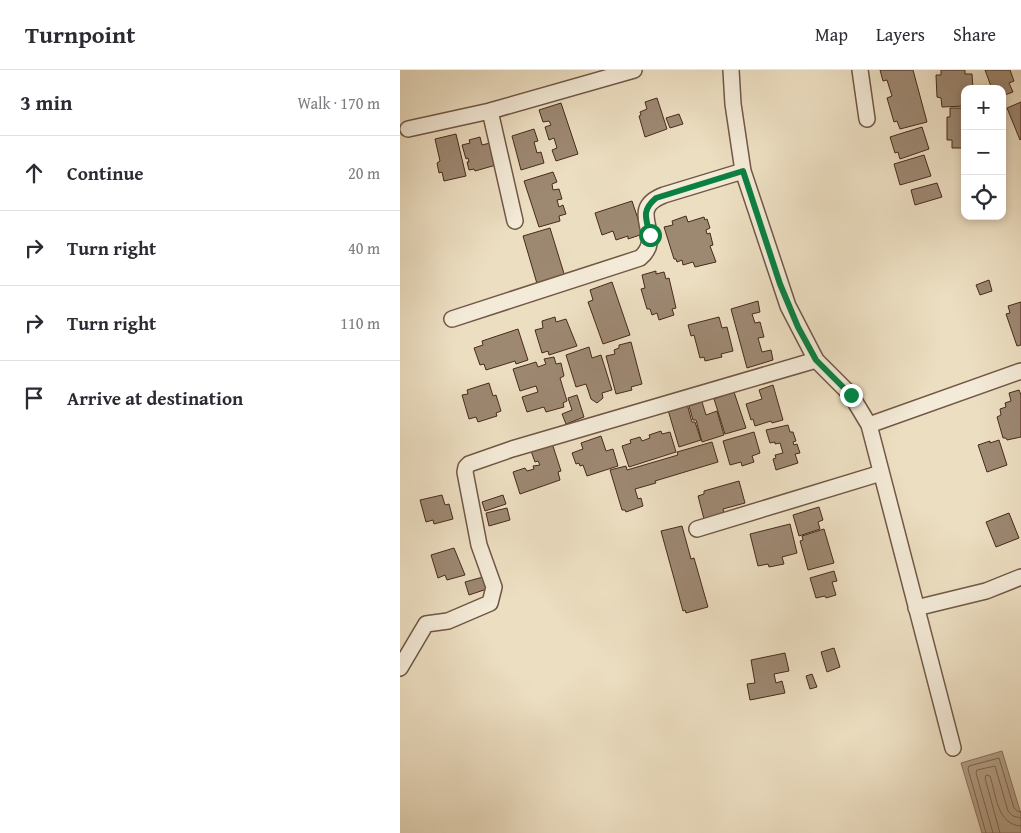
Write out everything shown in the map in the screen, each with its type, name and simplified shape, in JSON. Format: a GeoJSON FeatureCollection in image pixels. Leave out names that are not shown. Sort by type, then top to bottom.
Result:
{"type":"FeatureCollection","features":[{"type":"Feature","properties":{"kind":"street"},"geometry":{"type":"LineString","coordinates":[[408,129],[490,111],[634,70]]}},
{"type":"Feature","properties":{"kind":"street"},"geometry":{"type":"LineString","coordinates":[[732,70],[733,104],[743,171],[788,306],[816,360],[851,395],[869,425],[953,748]]}},
{"type":"Feature","properties":{"kind":"street"},"geometry":{"type":"LineString","coordinates":[[860,70],[867,120]]}},
{"type":"Feature","properties":{"kind":"street"},"geometry":{"type":"LineString","coordinates":[[490,111],[515,221]]}},
{"type":"Feature","properties":{"kind":"street"},"geometry":{"type":"LineString","coordinates":[[452,319],[640,258],[647,251],[650,242],[645,215],[648,205],[656,198],[743,171]]}},
{"type":"Feature","properties":{"kind":"street"},"geometry":{"type":"LineString","coordinates":[[400,668],[426,624],[448,620],[490,603],[494,587],[479,546],[465,472],[469,464],[522,446],[816,360]]}},
{"type":"Feature","properties":{"kind":"street"},"geometry":{"type":"LineString","coordinates":[[869,425],[1021,371]]}},
{"type":"Feature","properties":{"kind":"street"},"geometry":{"type":"LineString","coordinates":[[697,529],[880,473]]}},
{"type":"Feature","properties":{"kind":"street"},"geometry":{"type":"LineString","coordinates":[[916,608],[986,590],[1021,577]]}},
{"type":"Feature","properties":{"kind":"water"},"geometry":{"type":"Polygon","coordinates":[[[1002,751],[1021,814],[1021,833],[982,833],[961,763],[1002,751]]]}},
{"type":"Feature","properties":{"kind":"building"},"geometry":{"type":"Polygon","coordinates":[[[880,70],[913,70],[927,122],[900,129],[897,121],[894,122],[887,98],[892,96],[887,80],[883,81],[880,70]]]}},
{"type":"Feature","properties":{"kind":"building"},"geometry":{"type":"Polygon","coordinates":[[[941,70],[965,70],[965,74],[972,74],[973,85],[961,85],[961,106],[942,107],[941,98],[937,97],[936,75],[941,75],[941,70]]]}},
{"type":"Feature","properties":{"kind":"building"},"geometry":{"type":"Polygon","coordinates":[[[985,70],[1010,70],[1014,81],[1009,83],[1013,92],[1006,95],[1006,85],[991,85],[985,70]]]}},
{"type":"Feature","properties":{"kind":"building"},"geometry":{"type":"Polygon","coordinates":[[[657,98],[667,129],[645,137],[639,116],[641,115],[640,112],[647,109],[645,102],[657,98]]]}},
{"type":"Feature","properties":{"kind":"building"},"geometry":{"type":"Polygon","coordinates":[[[1021,102],[1021,139],[1020,140],[1007,108],[1021,102]]]}},
{"type":"Feature","properties":{"kind":"building"},"geometry":{"type":"Polygon","coordinates":[[[561,103],[578,154],[556,161],[552,150],[557,148],[554,138],[549,140],[545,127],[551,125],[549,121],[543,122],[539,110],[561,103]]]}},
{"type":"Feature","properties":{"kind":"building"},"geometry":{"type":"Polygon","coordinates":[[[950,108],[961,108],[961,148],[952,148],[952,140],[947,140],[947,117],[950,117],[950,108]]]}},
{"type":"Feature","properties":{"kind":"building"},"geometry":{"type":"Polygon","coordinates":[[[679,114],[683,124],[670,128],[666,118],[679,114]]]}},
{"type":"Feature","properties":{"kind":"building"},"geometry":{"type":"Polygon","coordinates":[[[922,127],[929,149],[900,159],[898,152],[895,153],[890,137],[922,127]]]}},
{"type":"Feature","properties":{"kind":"building"},"geometry":{"type":"Polygon","coordinates":[[[534,129],[538,141],[534,142],[537,153],[541,152],[544,163],[521,170],[512,136],[534,129]]]}},
{"type":"Feature","properties":{"kind":"building"},"geometry":{"type":"Polygon","coordinates":[[[456,134],[466,176],[444,181],[442,172],[439,173],[437,163],[440,161],[435,139],[456,134]]]}},
{"type":"Feature","properties":{"kind":"building"},"geometry":{"type":"Polygon","coordinates":[[[480,137],[482,145],[494,142],[496,165],[475,171],[474,169],[469,170],[468,158],[466,159],[462,145],[470,143],[469,140],[480,137]]]}},
{"type":"Feature","properties":{"kind":"building"},"geometry":{"type":"Polygon","coordinates":[[[924,155],[931,176],[900,185],[894,164],[924,155]]]}},
{"type":"Feature","properties":{"kind":"building"},"geometry":{"type":"Polygon","coordinates":[[[553,172],[557,182],[552,184],[553,190],[559,189],[562,199],[557,200],[559,207],[563,205],[566,214],[559,216],[560,221],[539,227],[524,181],[553,172]]]}},
{"type":"Feature","properties":{"kind":"building"},"geometry":{"type":"Polygon","coordinates":[[[937,183],[942,197],[915,205],[911,190],[937,183]]]}},
{"type":"Feature","properties":{"kind":"building"},"geometry":{"type":"Polygon","coordinates":[[[632,201],[643,234],[628,239],[628,236],[616,240],[613,231],[602,235],[595,213],[632,201]]]}},
{"type":"Feature","properties":{"kind":"building"},"geometry":{"type":"Polygon","coordinates":[[[686,216],[688,222],[704,217],[705,220],[707,219],[710,228],[706,230],[707,234],[710,233],[713,245],[710,246],[716,262],[695,267],[693,262],[683,265],[682,260],[677,262],[674,259],[664,227],[673,225],[672,221],[686,216]]]}},
{"type":"Feature","properties":{"kind":"building"},"geometry":{"type":"Polygon","coordinates":[[[550,228],[566,280],[538,287],[523,236],[550,228]]]}},
{"type":"Feature","properties":{"kind":"building"},"geometry":{"type":"Polygon","coordinates":[[[656,271],[656,274],[664,272],[666,279],[669,278],[676,308],[672,309],[674,315],[659,320],[657,313],[652,315],[650,309],[647,309],[641,289],[645,288],[642,275],[656,271]]]}},
{"type":"Feature","properties":{"kind":"building"},"geometry":{"type":"Polygon","coordinates":[[[989,280],[992,291],[980,295],[976,285],[989,280]]]}},
{"type":"Feature","properties":{"kind":"building"},"geometry":{"type":"Polygon","coordinates":[[[612,282],[630,335],[603,344],[588,302],[593,300],[590,290],[612,282]]]}},
{"type":"Feature","properties":{"kind":"building"},"geometry":{"type":"Polygon","coordinates":[[[758,301],[760,312],[752,314],[755,323],[760,322],[764,337],[758,338],[762,352],[771,350],[773,360],[747,368],[731,309],[758,301]]]}},
{"type":"Feature","properties":{"kind":"building"},"geometry":{"type":"Polygon","coordinates":[[[1021,302],[1021,345],[1017,346],[1006,314],[1010,313],[1008,306],[1021,302]]]}},
{"type":"Feature","properties":{"kind":"building"},"geometry":{"type":"Polygon","coordinates":[[[555,317],[556,322],[566,319],[577,346],[549,355],[548,351],[542,353],[535,330],[543,328],[542,321],[555,317]]]}},
{"type":"Feature","properties":{"kind":"building"},"geometry":{"type":"Polygon","coordinates":[[[719,317],[722,328],[727,327],[733,351],[721,354],[722,357],[705,361],[704,357],[700,358],[694,335],[691,336],[688,325],[719,317]]]}},
{"type":"Feature","properties":{"kind":"building"},"geometry":{"type":"Polygon","coordinates":[[[518,329],[528,360],[516,364],[515,361],[486,370],[484,364],[480,365],[474,348],[483,345],[482,341],[518,329]]]}},
{"type":"Feature","properties":{"kind":"building"},"geometry":{"type":"Polygon","coordinates":[[[631,342],[642,384],[631,387],[632,390],[616,394],[606,356],[615,354],[614,350],[619,348],[619,345],[631,342]]]}},
{"type":"Feature","properties":{"kind":"building"},"geometry":{"type":"Polygon","coordinates":[[[589,347],[592,358],[601,355],[612,390],[602,393],[603,398],[597,403],[591,399],[586,384],[576,387],[566,355],[589,347]]]}},
{"type":"Feature","properties":{"kind":"building"},"geometry":{"type":"Polygon","coordinates":[[[554,357],[556,364],[561,363],[564,376],[560,378],[567,401],[563,403],[564,407],[546,412],[544,407],[527,412],[522,397],[538,392],[536,386],[520,391],[513,369],[536,362],[538,367],[546,364],[544,359],[554,357]]]}},
{"type":"Feature","properties":{"kind":"building"},"geometry":{"type":"Polygon","coordinates":[[[489,383],[493,396],[496,395],[501,411],[496,413],[497,416],[478,422],[476,417],[469,419],[462,395],[468,394],[467,390],[489,383]]]}},
{"type":"Feature","properties":{"kind":"building"},"geometry":{"type":"Polygon","coordinates":[[[773,385],[783,420],[772,423],[771,421],[755,426],[746,404],[762,399],[759,390],[773,385]]]}},
{"type":"Feature","properties":{"kind":"building"},"geometry":{"type":"Polygon","coordinates":[[[1019,390],[1021,395],[1021,437],[1007,440],[1003,438],[997,417],[1001,415],[1000,409],[1006,407],[1005,403],[1011,401],[1009,393],[1019,390]]]}},
{"type":"Feature","properties":{"kind":"building"},"geometry":{"type":"Polygon","coordinates":[[[734,392],[746,428],[725,434],[714,399],[734,392]]]}},
{"type":"Feature","properties":{"kind":"building"},"geometry":{"type":"Polygon","coordinates":[[[577,395],[584,417],[566,424],[562,414],[572,410],[568,398],[577,395]]]}},
{"type":"Feature","properties":{"kind":"building"},"geometry":{"type":"Polygon","coordinates":[[[702,402],[706,415],[717,411],[724,435],[702,442],[696,420],[693,420],[689,406],[702,402]]]}},
{"type":"Feature","properties":{"kind":"building"},"geometry":{"type":"Polygon","coordinates":[[[687,404],[692,422],[695,422],[701,440],[679,447],[668,410],[687,404]]]}},
{"type":"Feature","properties":{"kind":"building"},"geometry":{"type":"Polygon","coordinates":[[[788,425],[796,441],[793,442],[794,445],[797,444],[800,453],[795,454],[798,463],[776,470],[773,459],[776,458],[775,455],[783,453],[780,443],[770,443],[766,430],[788,425]]]}},
{"type":"Feature","properties":{"kind":"building"},"geometry":{"type":"Polygon","coordinates":[[[661,431],[662,434],[670,432],[676,452],[629,467],[622,446],[631,443],[630,440],[640,437],[642,441],[650,438],[649,435],[661,431]]]}},
{"type":"Feature","properties":{"kind":"building"},"geometry":{"type":"Polygon","coordinates":[[[754,432],[760,453],[752,456],[754,462],[742,466],[741,462],[730,465],[723,441],[754,432]]]}},
{"type":"Feature","properties":{"kind":"building"},"geometry":{"type":"Polygon","coordinates":[[[601,436],[606,451],[613,449],[618,466],[587,476],[583,465],[576,464],[572,453],[583,449],[581,443],[601,436]]]}},
{"type":"Feature","properties":{"kind":"building"},"geometry":{"type":"Polygon","coordinates":[[[999,440],[1007,465],[987,472],[978,445],[999,440]]]}},
{"type":"Feature","properties":{"kind":"building"},"geometry":{"type":"Polygon","coordinates":[[[712,442],[718,462],[635,489],[638,499],[641,498],[643,506],[626,512],[622,510],[610,470],[626,466],[627,470],[678,455],[677,452],[712,442]]]}},
{"type":"Feature","properties":{"kind":"building"},"geometry":{"type":"Polygon","coordinates":[[[552,443],[561,471],[558,472],[560,480],[520,494],[513,472],[525,468],[527,471],[534,469],[533,466],[540,465],[538,461],[535,462],[531,451],[552,443]]]}},
{"type":"Feature","properties":{"kind":"building"},"geometry":{"type":"Polygon","coordinates":[[[739,481],[745,503],[723,509],[725,516],[712,520],[711,517],[704,519],[698,496],[704,494],[704,491],[739,481]]]}},
{"type":"Feature","properties":{"kind":"building"},"geometry":{"type":"Polygon","coordinates":[[[442,495],[445,505],[449,504],[453,519],[434,524],[433,520],[426,522],[420,500],[442,495]]]}},
{"type":"Feature","properties":{"kind":"building"},"geometry":{"type":"Polygon","coordinates":[[[503,495],[506,504],[485,511],[482,502],[503,495]]]}},
{"type":"Feature","properties":{"kind":"building"},"geometry":{"type":"Polygon","coordinates":[[[819,507],[823,520],[818,522],[820,529],[799,536],[793,515],[819,507]]]}},
{"type":"Feature","properties":{"kind":"building"},"geometry":{"type":"Polygon","coordinates":[[[507,508],[510,520],[489,526],[486,513],[507,508]]]}},
{"type":"Feature","properties":{"kind":"building"},"geometry":{"type":"Polygon","coordinates":[[[1009,513],[1019,538],[996,547],[986,522],[1009,513]]]}},
{"type":"Feature","properties":{"kind":"building"},"geometry":{"type":"Polygon","coordinates":[[[790,524],[797,553],[782,557],[784,564],[769,567],[768,564],[758,566],[750,534],[790,524]]]}},
{"type":"Feature","properties":{"kind":"building"},"geometry":{"type":"Polygon","coordinates":[[[682,526],[691,559],[694,558],[708,607],[686,613],[685,610],[683,611],[661,531],[682,526]]]}},
{"type":"Feature","properties":{"kind":"building"},"geometry":{"type":"Polygon","coordinates":[[[824,529],[834,563],[808,570],[800,541],[803,540],[802,536],[824,529]]]}},
{"type":"Feature","properties":{"kind":"building"},"geometry":{"type":"Polygon","coordinates":[[[454,548],[465,575],[447,580],[445,575],[438,578],[431,555],[454,548]]]}},
{"type":"Feature","properties":{"kind":"building"},"geometry":{"type":"Polygon","coordinates":[[[834,571],[837,581],[832,582],[836,595],[816,598],[810,578],[834,571]]]}},
{"type":"Feature","properties":{"kind":"building"},"geometry":{"type":"Polygon","coordinates":[[[483,577],[487,589],[469,595],[465,582],[483,577]]]}},
{"type":"Feature","properties":{"kind":"building"},"geometry":{"type":"Polygon","coordinates":[[[834,648],[840,667],[827,672],[821,652],[834,648]]]}},
{"type":"Feature","properties":{"kind":"building"},"geometry":{"type":"Polygon","coordinates":[[[785,653],[789,671],[774,674],[776,683],[782,681],[785,693],[750,700],[747,684],[755,683],[751,660],[785,653]]]}},
{"type":"Feature","properties":{"kind":"building"},"geometry":{"type":"Polygon","coordinates":[[[812,674],[817,687],[810,689],[806,676],[812,674]]]}},
{"type":"Feature","properties":{"kind":"route"},"geometry":{"type":"LineString","coordinates":[[650,235],[645,215],[648,205],[656,198],[743,171],[780,284],[798,327],[816,360],[851,395]]}}]}
